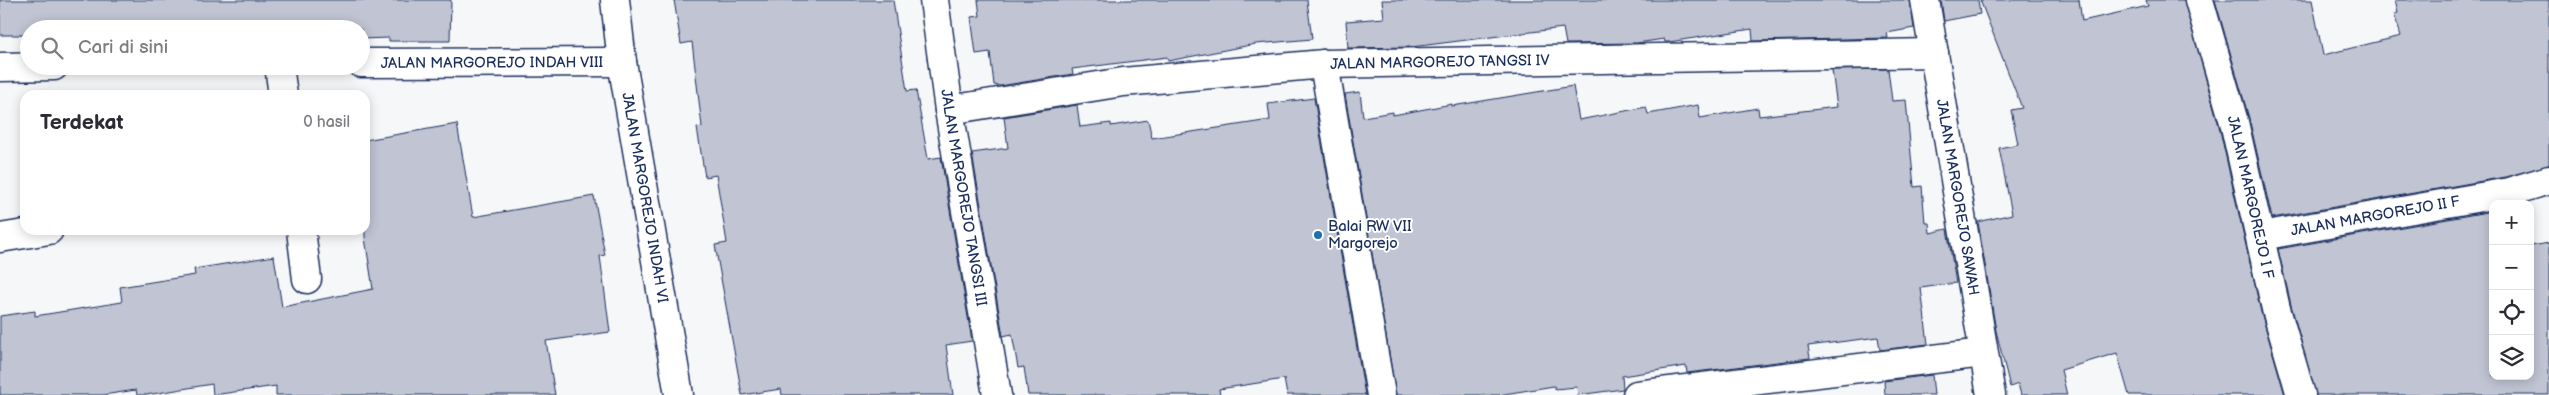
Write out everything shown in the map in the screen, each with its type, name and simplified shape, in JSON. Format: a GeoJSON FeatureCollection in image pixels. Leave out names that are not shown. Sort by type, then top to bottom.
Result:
{"type":"FeatureCollection","features":[{"type":"Feature","properties":{"kind":"street","name":"JALAN MARGOREJO INDAH VI"},"geometry":{"type":"LineString","coordinates":[[615,0],[622,62],[679,395]]}},
{"type":"Feature","properties":{"kind":"street","name":"JALAN MARGOREJO TANGSI III"},"geometry":{"type":"LineString","coordinates":[[934,0],[949,110],[996,395]]}},
{"type":"Feature","properties":{"kind":"street","name":"JALAN MARGOREJO SAWAH"},"geometry":{"type":"LineString","coordinates":[[1925,0],[1991,395]]}},
{"type":"Feature","properties":{"kind":"street","name":"JALAN MARGOREJO I F"},"geometry":{"type":"LineString","coordinates":[[2199,0],[2234,122],[2276,309],[2301,395]]}},
{"type":"Feature","properties":{"kind":"street","name":"JALAN MARGOREJO TANGSI IV"},"geometry":{"type":"LineString","coordinates":[[949,110],[1123,82],[1324,64],[1934,53]]}},
{"type":"Feature","properties":{"kind":"street","name":"JALAN MARGOREJO INDAH VIII"},"geometry":{"type":"LineString","coordinates":[[370,63],[622,62]]}},
{"type":"Feature","properties":{"kind":"street"},"geometry":{"type":"LineString","coordinates":[[1324,64],[1380,395]]}},
{"type":"Feature","properties":{"kind":"street"},"geometry":{"type":"LineString","coordinates":[[0,67],[20,67]]}},
{"type":"Feature","properties":{"kind":"street"},"geometry":{"type":"LineString","coordinates":[[280,75],[282,90]]}},
{"type":"Feature","properties":{"kind":"street","name":"JALAN MARGOREJO II F"},"geometry":{"type":"LineString","coordinates":[[2261,236],[2510,192],[2549,180]]}},
{"type":"Feature","properties":{"kind":"street"},"geometry":{"type":"LineString","coordinates":[[0,238],[20,235]]}},
{"type":"Feature","properties":{"kind":"street"},"geometry":{"type":"LineString","coordinates":[[301,235],[307,279]]}},
{"type":"Feature","properties":{"kind":"street"},"geometry":{"type":"LineString","coordinates":[[1637,395],[1983,353]]}},
{"type":"Feature","properties":{"kind":"building"},"geometry":{"type":"Polygon","coordinates":[[[0,0],[451,0],[450,41],[389,41],[389,38],[370,39],[370,20],[20,20],[20,35],[0,35],[0,0]]]}},
{"type":"Feature","properties":{"kind":"building"},"geometry":{"type":"Polygon","coordinates":[[[674,0],[893,0],[907,91],[916,90],[928,159],[941,157],[972,341],[946,345],[953,395],[782,395],[781,389],[742,395],[715,245],[727,243],[716,175],[705,177],[697,128],[702,127],[692,42],[681,44],[674,0]]]}},
{"type":"Feature","properties":{"kind":"building"},"geometry":{"type":"Polygon","coordinates":[[[978,0],[1307,0],[1312,39],[1256,44],[1168,61],[1167,57],[1072,69],[1073,74],[1000,86],[994,85],[990,52],[976,54],[971,17],[980,16],[978,0]]]}},
{"type":"Feature","properties":{"kind":"building"},"geometry":{"type":"Polygon","coordinates":[[[1382,0],[1910,0],[1914,28],[1887,33],[1888,38],[1753,41],[1752,29],[1669,42],[1665,42],[1664,39],[1637,43],[1566,44],[1563,28],[1411,47],[1348,48],[1346,21],[1384,18],[1382,0]]]}},
{"type":"Feature","properties":{"kind":"building"},"geometry":{"type":"Polygon","coordinates":[[[1941,0],[1978,0],[1980,14],[1944,21],[1941,0]]]}},
{"type":"Feature","properties":{"kind":"building"},"geometry":{"type":"Polygon","coordinates":[[[1980,0],[2079,0],[2082,21],[2148,6],[2146,0],[2184,0],[2219,126],[2261,312],[2285,395],[2129,395],[2117,353],[2061,370],[2067,395],[2021,395],[2018,384],[2010,387],[1996,331],[1978,222],[2012,214],[1999,148],[2018,144],[2011,110],[2022,108],[1980,0]]]}},
{"type":"Feature","properties":{"kind":"building"},"geometry":{"type":"Polygon","coordinates":[[[2215,0],[2312,0],[2323,55],[2401,36],[2394,14],[2398,13],[2395,0],[2549,0],[2549,165],[2505,177],[2272,218],[2249,118],[2215,0]]]}},
{"type":"Feature","properties":{"kind":"building"},"geometry":{"type":"Polygon","coordinates":[[[1888,69],[1892,101],[1906,100],[1914,187],[1922,186],[1925,223],[1929,223],[1930,233],[1947,229],[1956,283],[1921,288],[1928,344],[1880,350],[1878,337],[1808,346],[1810,358],[1687,373],[1686,366],[1622,376],[1623,389],[1578,395],[1577,387],[1555,389],[1554,386],[1498,395],[1396,395],[1345,94],[1360,92],[1363,117],[1393,112],[1393,115],[1573,86],[1579,120],[1646,107],[1648,114],[1698,105],[1700,118],[1758,108],[1759,116],[1837,107],[1832,70],[1888,69]]]}},
{"type":"Feature","properties":{"kind":"building"},"geometry":{"type":"Polygon","coordinates":[[[1314,98],[1365,395],[1287,395],[1284,379],[1219,389],[1220,395],[1028,395],[1024,367],[1018,368],[1012,334],[1003,336],[972,153],[1008,148],[1004,117],[1077,105],[1080,127],[1111,123],[1111,126],[1148,120],[1152,138],[1270,120],[1268,104],[1314,98]]]}},
{"type":"Feature","properties":{"kind":"building"},"geometry":{"type":"Polygon","coordinates":[[[457,124],[473,217],[594,196],[605,255],[600,256],[610,332],[546,341],[555,395],[276,395],[276,386],[213,395],[212,384],[146,395],[137,395],[136,390],[103,395],[0,395],[0,316],[35,311],[35,316],[122,302],[120,287],[195,275],[194,269],[274,256],[282,307],[373,289],[365,238],[365,235],[370,235],[370,139],[457,124]]]}},
{"type":"Feature","properties":{"kind":"building"},"geometry":{"type":"Polygon","coordinates":[[[2489,212],[2489,380],[2534,380],[2534,245],[2549,243],[2549,395],[2316,395],[2291,305],[2278,249],[2489,212]]]}},
{"type":"Feature","properties":{"kind":"building"},"geometry":{"type":"Polygon","coordinates":[[[1932,375],[1934,395],[1885,395],[1884,381],[1932,375]]]}},
{"type":"Feature","properties":{"kind":"place","name":"Balai RW VII Margorejo"},"geometry":{"type":"Point","coordinates":[1318,235]}}]}
